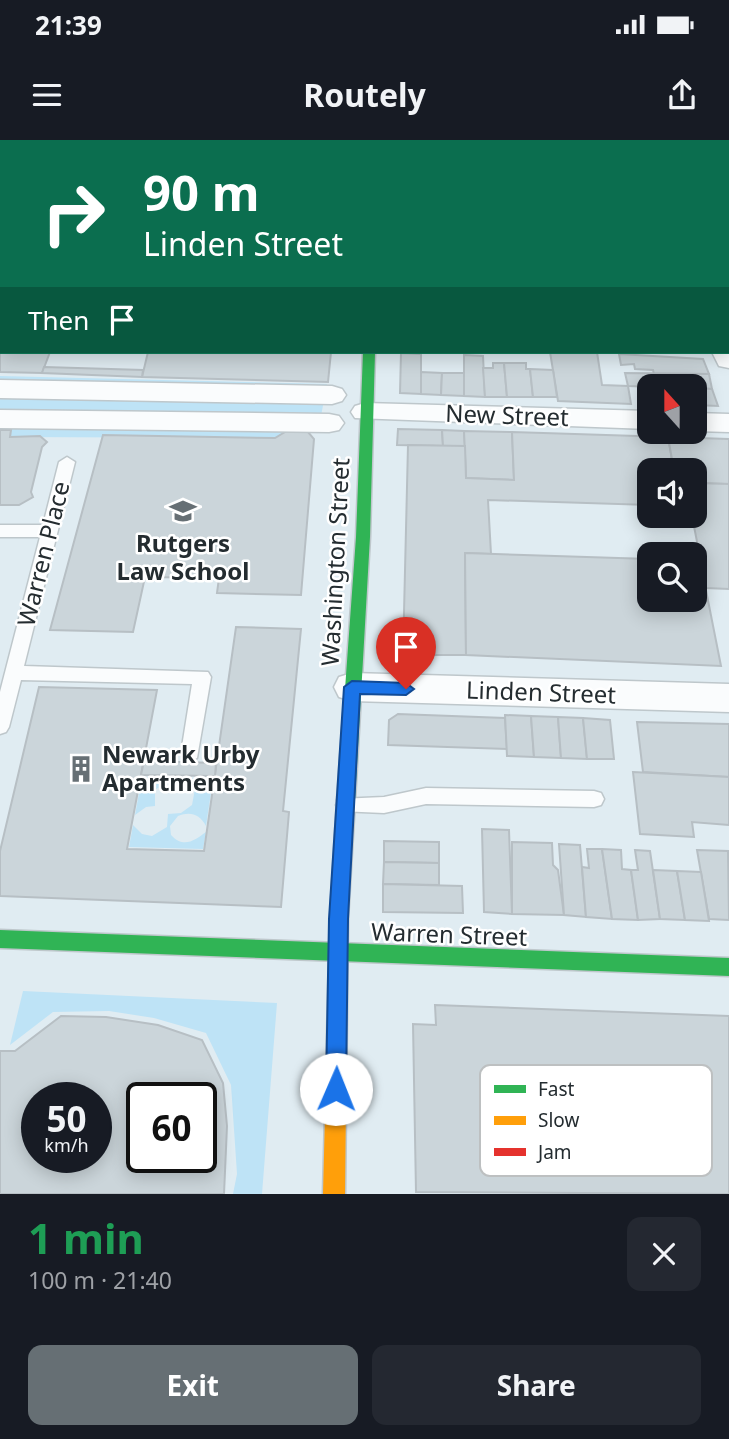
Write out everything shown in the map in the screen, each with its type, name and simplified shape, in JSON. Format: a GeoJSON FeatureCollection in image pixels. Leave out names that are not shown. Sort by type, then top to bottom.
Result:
{"type":"FeatureCollection","features":[{"type":"Feature","properties":{"kind":"main road","name":"Washington Street"},"geometry":{"type":"LineString","coordinates":[[334,1194],[338,953],[363,537],[369,354]]}},
{"type":"Feature","properties":{"kind":"main road","name":"Warren Street"},"geometry":{"type":"LineString","coordinates":[[0,939],[729,967]]}},
{"type":"Feature","properties":{"kind":"street"},"geometry":{"type":"LineString","coordinates":[[0,389],[256,393],[330,409],[273,422],[0,419]]}},
{"type":"Feature","properties":{"kind":"street"},"geometry":{"type":"LineString","coordinates":[[79,420],[87,391]]}},
{"type":"Feature","properties":{"kind":"street"},"geometry":{"type":"LineString","coordinates":[[190,392],[206,422]]}},
{"type":"Feature","properties":{"kind":"street"},"geometry":{"type":"LineString","coordinates":[[256,393],[273,422]]}},
{"type":"Feature","properties":{"kind":"street","name":"New Street"},"geometry":{"type":"LineString","coordinates":[[365,412],[637,420]]}},
{"type":"Feature","properties":{"kind":"street"},"geometry":{"type":"LineString","coordinates":[[707,422],[729,422]]}},
{"type":"Feature","properties":{"kind":"street","name":"Linden Street"},"geometry":{"type":"LineString","coordinates":[[352,687],[729,698]]}},
{"type":"Feature","properties":{"kind":"lane","name":"Warren Place"},"geometry":{"type":"LineString","coordinates":[[0,727],[67,462]]}},
{"type":"Feature","properties":{"kind":"lane"},"geometry":{"type":"LineString","coordinates":[[0,531],[50,531]]}},
{"type":"Feature","properties":{"kind":"lane"},"geometry":{"type":"LineString","coordinates":[[14,673],[202,677],[190,752]]}},
{"type":"Feature","properties":{"kind":"lane"},"geometry":{"type":"LineString","coordinates":[[346,805],[383,805],[426,796],[594,799]]}},
{"type":"Feature","properties":{"kind":"shaded area"},"geometry":{"type":"Polygon","coordinates":[[[0,376],[327,384],[319,427],[308,432],[290,429],[275,438],[10,437],[11,430],[0,430],[0,376]]]}},
{"type":"Feature","properties":{"kind":"shaded area"},"geometry":{"type":"Polygon","coordinates":[[[142,777],[172,778],[155,790],[155,806],[146,807],[135,815],[142,777]]]}},
{"type":"Feature","properties":{"kind":"shaded area"},"geometry":{"type":"Polygon","coordinates":[[[181,778],[213,779],[206,826],[198,817],[187,814],[178,816],[170,826],[171,835],[180,842],[194,840],[206,832],[203,849],[129,847],[133,825],[142,834],[152,836],[167,827],[168,814],[181,813],[192,805],[195,789],[181,778]]]}},
{"type":"Feature","properties":{"kind":"shaded area"},"geometry":{"type":"Polygon","coordinates":[[[23,991],[277,1003],[262,1194],[233,1194],[237,1174],[231,1085],[206,1033],[154,1018],[109,1011],[53,1012],[10,1045],[23,991]]]}},
{"type":"Feature","properties":{"kind":"building"},"geometry":{"type":"Polygon","coordinates":[[[0,354],[49,354],[42,373],[0,372],[0,354]]]}},
{"type":"Feature","properties":{"kind":"building"},"geometry":{"type":"Polygon","coordinates":[[[148,354],[331,354],[328,382],[142,377],[148,354]]]}},
{"type":"Feature","properties":{"kind":"building"},"geometry":{"type":"Polygon","coordinates":[[[401,354],[421,354],[421,394],[400,393],[401,354]]]}},
{"type":"Feature","properties":{"kind":"building"},"geometry":{"type":"Polygon","coordinates":[[[550,354],[597,354],[602,385],[628,386],[631,404],[558,401],[550,354]]]}},
{"type":"Feature","properties":{"kind":"building"},"geometry":{"type":"Polygon","coordinates":[[[619,354],[703,359],[709,374],[654,374],[653,370],[635,369],[634,364],[621,365],[619,354]]]}},
{"type":"Feature","properties":{"kind":"building"},"geometry":{"type":"Polygon","coordinates":[[[464,355],[483,356],[485,397],[464,396],[464,355]]]}},
{"type":"Feature","properties":{"kind":"building"},"geometry":{"type":"Polygon","coordinates":[[[493,363],[504,363],[507,397],[485,397],[483,368],[493,368],[493,363]]]}},
{"type":"Feature","properties":{"kind":"building"},"geometry":{"type":"Polygon","coordinates":[[[504,363],[526,363],[526,369],[530,369],[533,397],[507,397],[504,363]]]}},
{"type":"Feature","properties":{"kind":"building"},"geometry":{"type":"Polygon","coordinates":[[[44,367],[143,370],[142,377],[42,373],[44,367]]]}},
{"type":"Feature","properties":{"kind":"building"},"geometry":{"type":"Polygon","coordinates":[[[530,369],[553,370],[557,397],[533,397],[530,369]]]}},
{"type":"Feature","properties":{"kind":"building"},"geometry":{"type":"Polygon","coordinates":[[[421,372],[442,373],[441,395],[421,394],[421,372]]]}},
{"type":"Feature","properties":{"kind":"building"},"geometry":{"type":"Polygon","coordinates":[[[442,373],[464,373],[464,396],[441,395],[442,373]]]}},
{"type":"Feature","properties":{"kind":"building"},"geometry":{"type":"Polygon","coordinates":[[[625,373],[709,374],[712,389],[707,389],[707,374],[637,374],[637,386],[628,386],[625,373]]]}},
{"type":"Feature","properties":{"kind":"building"},"geometry":{"type":"Polygon","coordinates":[[[707,389],[712,389],[718,406],[707,406],[707,389]]]}},
{"type":"Feature","properties":{"kind":"building"},"geometry":{"type":"Polygon","coordinates":[[[290,429],[308,432],[314,439],[301,595],[217,593],[219,578],[145,577],[133,632],[50,630],[103,435],[275,438],[290,429]]]}},
{"type":"Feature","properties":{"kind":"building"},"geometry":{"type":"Polygon","coordinates":[[[398,429],[442,430],[443,446],[397,445],[398,429]]]}},
{"type":"Feature","properties":{"kind":"building"},"geometry":{"type":"Polygon","coordinates":[[[0,430],[11,430],[10,437],[40,436],[47,442],[42,447],[31,492],[33,497],[19,505],[0,505],[0,430]]]}},
{"type":"Feature","properties":{"kind":"building"},"geometry":{"type":"Polygon","coordinates":[[[442,430],[464,431],[465,446],[443,446],[442,430]]]}},
{"type":"Feature","properties":{"kind":"building"},"geometry":{"type":"Polygon","coordinates":[[[464,431],[512,432],[514,480],[466,478],[464,431]]]}},
{"type":"Feature","properties":{"kind":"building"},"geometry":{"type":"Polygon","coordinates":[[[512,432],[637,436],[637,444],[669,444],[672,458],[637,458],[637,505],[488,500],[491,554],[465,553],[466,655],[403,655],[408,445],[465,446],[466,478],[514,480],[512,432]]]}},
{"type":"Feature","properties":{"kind":"building"},"geometry":{"type":"Polygon","coordinates":[[[707,438],[729,439],[729,484],[707,483],[707,458],[672,458],[669,444],[707,444],[707,438]]]}},
{"type":"Feature","properties":{"kind":"building"},"geometry":{"type":"Polygon","coordinates":[[[707,483],[729,484],[729,589],[707,588],[707,542],[697,542],[694,528],[707,528],[707,483]]]}},
{"type":"Feature","properties":{"kind":"building"},"geometry":{"type":"Polygon","coordinates":[[[465,553],[637,559],[637,612],[707,612],[707,595],[721,666],[466,655],[465,553]]]}},
{"type":"Feature","properties":{"kind":"building","name":"Newark Urby Apartments"},"geometry":{"type":"Polygon","coordinates":[[[236,627],[301,629],[283,811],[289,812],[281,907],[0,896],[0,851],[39,687],[157,690],[127,849],[204,851],[236,627]]]}},
{"type":"Feature","properties":{"kind":"building"},"geometry":{"type":"Polygon","coordinates":[[[398,714],[505,718],[507,749],[388,745],[389,720],[398,714]]]}},
{"type":"Feature","properties":{"kind":"building"},"geometry":{"type":"Polygon","coordinates":[[[505,715],[531,716],[534,757],[507,756],[505,715]]]}},
{"type":"Feature","properties":{"kind":"building"},"geometry":{"type":"Polygon","coordinates":[[[531,716],[558,717],[561,758],[534,757],[531,716]]]}},
{"type":"Feature","properties":{"kind":"building"},"geometry":{"type":"Polygon","coordinates":[[[558,717],[583,718],[587,759],[561,758],[558,717]]]}},
{"type":"Feature","properties":{"kind":"building"},"geometry":{"type":"Polygon","coordinates":[[[583,718],[610,720],[614,759],[587,759],[583,718]]]}},
{"type":"Feature","properties":{"kind":"building"},"geometry":{"type":"Polygon","coordinates":[[[637,722],[729,724],[729,777],[643,772],[637,722]]]}},
{"type":"Feature","properties":{"kind":"building"},"geometry":{"type":"Polygon","coordinates":[[[144,761],[216,763],[215,776],[141,775],[144,761]]]}},
{"type":"Feature","properties":{"kind":"building"},"geometry":{"type":"Polygon","coordinates":[[[633,772],[729,777],[729,825],[692,822],[694,837],[640,834],[633,772]]]}},
{"type":"Feature","properties":{"kind":"building"},"geometry":{"type":"Polygon","coordinates":[[[482,829],[509,830],[512,914],[484,912],[482,829]]]}},
{"type":"Feature","properties":{"kind":"building"},"geometry":{"type":"Polygon","coordinates":[[[384,841],[439,842],[439,863],[384,862],[384,841]]]}},
{"type":"Feature","properties":{"kind":"building"},"geometry":{"type":"Polygon","coordinates":[[[512,842],[552,843],[553,865],[558,870],[564,915],[512,914],[512,842]]]}},
{"type":"Feature","properties":{"kind":"building"},"geometry":{"type":"Polygon","coordinates":[[[559,844],[580,845],[586,917],[564,915],[559,844]]]}},
{"type":"Feature","properties":{"kind":"building"},"geometry":{"type":"Polygon","coordinates":[[[587,849],[602,849],[612,919],[586,917],[582,867],[589,868],[587,849]]]}},
{"type":"Feature","properties":{"kind":"building"},"geometry":{"type":"Polygon","coordinates":[[[602,849],[621,850],[622,869],[631,870],[638,920],[612,919],[602,849]]]}},
{"type":"Feature","properties":{"kind":"building"},"geometry":{"type":"Polygon","coordinates":[[[635,850],[650,851],[660,919],[638,920],[631,870],[638,870],[635,850]]]}},
{"type":"Feature","properties":{"kind":"building"},"geometry":{"type":"Polygon","coordinates":[[[697,850],[728,851],[729,920],[709,919],[697,850]]]}},
{"type":"Feature","properties":{"kind":"building"},"geometry":{"type":"Polygon","coordinates":[[[384,862],[439,863],[439,885],[383,884],[384,862]]]}},
{"type":"Feature","properties":{"kind":"building"},"geometry":{"type":"Polygon","coordinates":[[[653,870],[677,871],[685,920],[660,919],[653,870]]]}},
{"type":"Feature","properties":{"kind":"building"},"geometry":{"type":"Polygon","coordinates":[[[677,871],[701,872],[709,921],[685,920],[677,871]]]}},
{"type":"Feature","properties":{"kind":"building"},"geometry":{"type":"Polygon","coordinates":[[[383,884],[462,886],[463,913],[383,912],[383,884]]]}},
{"type":"Feature","properties":{"kind":"building"},"geometry":{"type":"Polygon","coordinates":[[[435,1005],[729,1016],[729,1194],[416,1192],[413,1024],[436,1025],[435,1005]]]}},
{"type":"Feature","properties":{"kind":"building"},"geometry":{"type":"Polygon","coordinates":[[[61,1016],[106,1017],[158,1025],[202,1040],[223,1083],[227,1126],[224,1194],[0,1194],[0,1051],[15,1051],[61,1016]]]}},
{"type":"Feature","properties":{"kind":"traffic: fast"},"geometry":{"type":"LineString","coordinates":[[346,800],[363,537],[369,354]]}},
{"type":"Feature","properties":{"kind":"traffic: fast"},"geometry":{"type":"LineString","coordinates":[[0,939],[729,967]]}},
{"type":"Feature","properties":{"kind":"traffic: slow"},"geometry":{"type":"LineString","coordinates":[[334,1194],[339,919],[346,800]]}},
{"type":"Feature","properties":{"kind":"place","name":"Rutgers Law School"},"geometry":{"type":"Point","coordinates":[183,511]}},
{"type":"Feature","properties":{"kind":"place","name":"Newark Urby Apartments"},"geometry":{"type":"Point","coordinates":[81,769]}},
{"type":"Feature","properties":{"kind":"route"},"geometry":{"type":"LineString","coordinates":[[336,1089],[339,919],[352,687],[406,689]]}}]}
